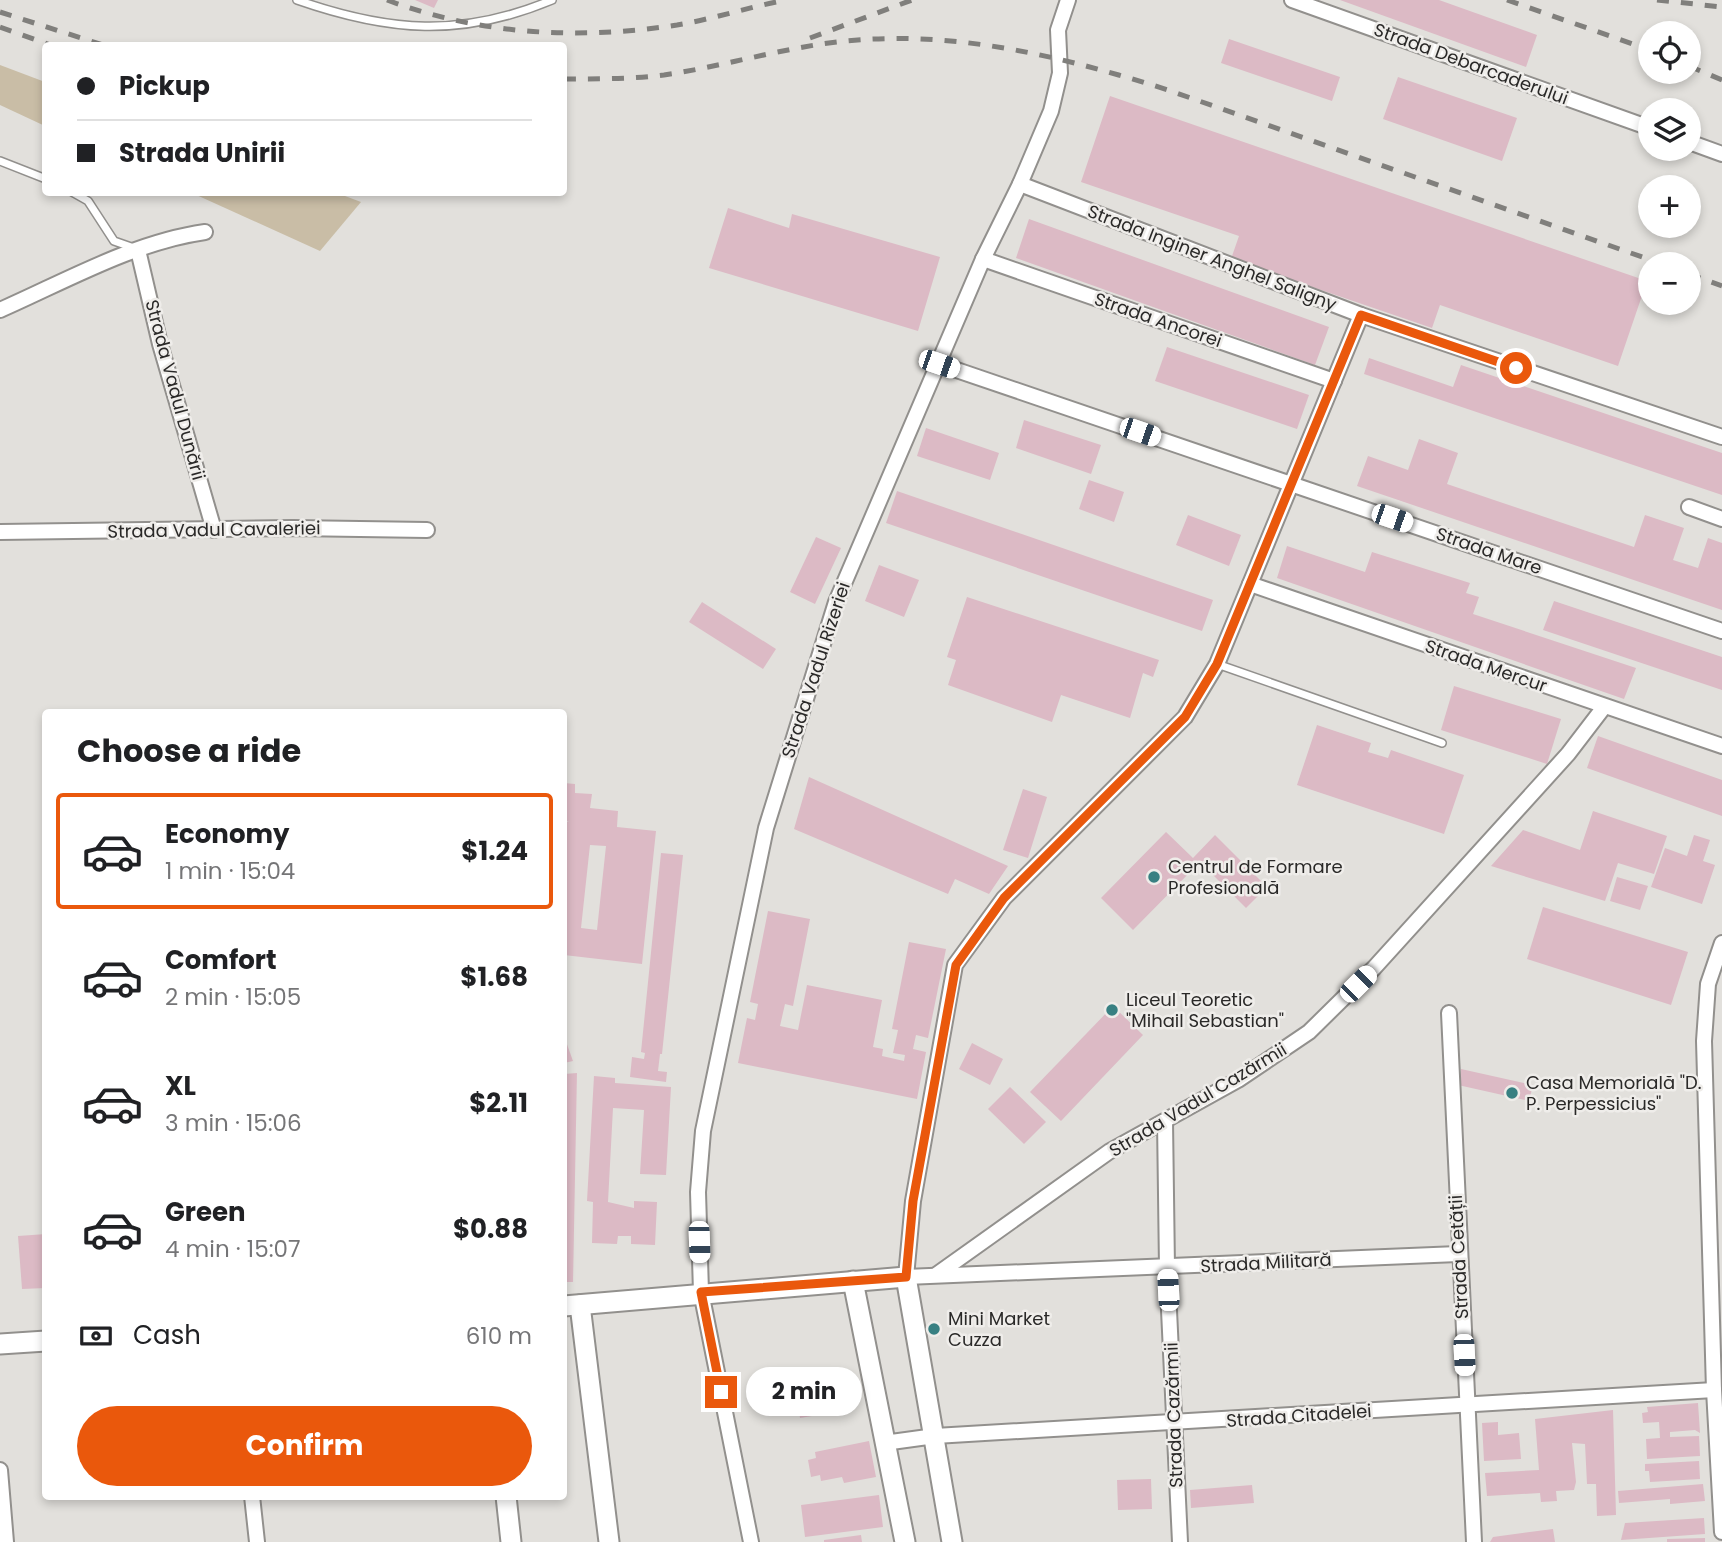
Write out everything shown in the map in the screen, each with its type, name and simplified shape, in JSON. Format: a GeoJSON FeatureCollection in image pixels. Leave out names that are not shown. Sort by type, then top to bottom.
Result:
{"type":"FeatureCollection","features":[{"type":"Feature","properties":{"kind":"main road"},"geometry":{"type":"LineString","coordinates":[[609,1542],[572,1305],[701,1292],[906,1277],[952,1542]]}},
{"type":"Feature","properties":{"kind":"main road"},"geometry":{"type":"LineString","coordinates":[[853,1281],[905,1542]]}},
{"type":"Feature","properties":{"kind":"main road"},"geometry":{"type":"LineString","coordinates":[[0,1344],[42,1341]]}},
{"type":"Feature","properties":{"kind":"main road"},"geometry":{"type":"LineString","coordinates":[[506,1500],[511,1542]]}},
{"type":"Feature","properties":{"kind":"street","name":"Strada Vadul Rizeriei"},"geometry":{"type":"LineString","coordinates":[[751,1542],[701,1292],[698,1192],[703,1131],[766,828],[836,602],[983,259],[1020,184],[1058,89],[1058,30],[1068,0]]}},
{"type":"Feature","properties":{"kind":"street","name":"Strada Debarcaderului"},"geometry":{"type":"LineString","coordinates":[[1292,0],[1638,124]]}},
{"type":"Feature","properties":{"kind":"street"},"geometry":{"type":"LineString","coordinates":[[1701,146],[1722,154]]}},
{"type":"Feature","properties":{"kind":"street","name":"Strada Inginer Anghel Saligny"},"geometry":{"type":"LineString","coordinates":[[1020,184],[1361,315],[1722,437]]}},
{"type":"Feature","properties":{"kind":"street"},"geometry":{"type":"LineString","coordinates":[[0,310],[138,250],[173,237],[205,232]]}},
{"type":"Feature","properties":{"kind":"street","name":"Strada Vadul Dunării"},"geometry":{"type":"LineString","coordinates":[[138,250],[160,344],[214,530]]}},
{"type":"Feature","properties":{"kind":"street","name":"Strada Ancorei"},"geometry":{"type":"LineString","coordinates":[[983,259],[1334,381]]}},
{"type":"Feature","properties":{"kind":"street"},"geometry":{"type":"LineString","coordinates":[[906,1277],[913,1201],[956,965],[1004,898],[1185,717],[1217,664],[1361,315]]}},
{"type":"Feature","properties":{"kind":"street","name":"Strada Mare"},"geometry":{"type":"LineString","coordinates":[[939,364],[1722,631]]}},
{"type":"Feature","properties":{"kind":"street"},"geometry":{"type":"LineString","coordinates":[[1689,508],[1722,519]]}},
{"type":"Feature","properties":{"kind":"street","name":"Strada Vadul Cavaleriei"},"geometry":{"type":"LineString","coordinates":[[0,532],[427,530]]}},
{"type":"Feature","properties":{"kind":"street","name":"Strada Mercur"},"geometry":{"type":"LineString","coordinates":[[1250,584],[1722,746]]}},
{"type":"Feature","properties":{"kind":"street","name":"Strada Vadul Cazărmii"},"geometry":{"type":"LineString","coordinates":[[934,1276],[1110,1151],[1238,1080],[1309,1032],[1383,958],[1568,754],[1604,707]]}},
{"type":"Feature","properties":{"kind":"street"},"geometry":{"type":"LineString","coordinates":[[1722,943],[1708,984],[1704,1041],[1714,1390],[1722,1532]]}},
{"type":"Feature","properties":{"kind":"street","name":"Strada Cetății"},"geometry":{"type":"LineString","coordinates":[[1450,1013],[1458,1254],[1474,1542]]}},
{"type":"Feature","properties":{"kind":"street","name":"Strada Cazărmii"},"geometry":{"type":"LineString","coordinates":[[1165,1121],[1167,1268],[1180,1542]]}},
{"type":"Feature","properties":{"kind":"street","name":"Strada Militară"},"geometry":{"type":"LineString","coordinates":[[906,1277],[1458,1254]]}},
{"type":"Feature","properties":{"kind":"street","name":"Strada Citadelei"},"geometry":{"type":"LineString","coordinates":[[884,1443],[935,1436],[1714,1390]]}},
{"type":"Feature","properties":{"kind":"street"},"geometry":{"type":"LineString","coordinates":[[0,1470],[6,1542]]}},
{"type":"Feature","properties":{"kind":"street"},"geometry":{"type":"LineString","coordinates":[[252,1500],[257,1542]]}},
{"type":"Feature","properties":{"kind":"lane"},"geometry":{"type":"LineString","coordinates":[[297,0],[354,18],[385,24],[447,28],[507,18],[552,0]]}},
{"type":"Feature","properties":{"kind":"lane"},"geometry":{"type":"LineString","coordinates":[[0,161],[42,177]]}},
{"type":"Feature","properties":{"kind":"lane"},"geometry":{"type":"LineString","coordinates":[[79,196],[88,201],[114,241],[138,250]]}},
{"type":"Feature","properties":{"kind":"lane"},"geometry":{"type":"LineString","coordinates":[[1217,664],[1442,743]]}},
{"type":"Feature","properties":{"kind":"shaded area"},"geometry":{"type":"Polygon","coordinates":[[[0,65],[42,81],[42,125],[0,105],[0,65]]]}},
{"type":"Feature","properties":{"kind":"shaded area"},"geometry":{"type":"Polygon","coordinates":[[[199,196],[345,196],[361,202],[320,251],[199,196]]]}},
{"type":"Feature","properties":{"kind":"building"},"geometry":{"type":"Polygon","coordinates":[[[415,0],[438,0],[434,8],[415,0]]]}},
{"type":"Feature","properties":{"kind":"building"},"geometry":{"type":"Polygon","coordinates":[[[1340,0],[1439,0],[1537,35],[1526,67],[1340,0]]]}},
{"type":"Feature","properties":{"kind":"building"},"geometry":{"type":"Polygon","coordinates":[[[1229,39],[1340,77],[1332,101],[1221,63],[1229,39]]]}},
{"type":"Feature","properties":{"kind":"building"},"geometry":{"type":"Polygon","coordinates":[[[1398,77],[1517,118],[1502,161],[1383,119],[1398,77]]]}},
{"type":"Feature","properties":{"kind":"building"},"geometry":{"type":"Polygon","coordinates":[[[1110,96],[1638,278],[1638,307],[1618,366],[1440,305],[1432,328],[1231,259],[1239,236],[1081,182],[1110,96]]]}},
{"type":"Feature","properties":{"kind":"building"},"geometry":{"type":"Polygon","coordinates":[[[728,208],[789,228],[792,214],[940,257],[918,331],[709,268],[728,208]]]}},
{"type":"Feature","properties":{"kind":"building"},"geometry":{"type":"Polygon","coordinates":[[[1029,219],[1329,327],[1315,365],[1016,258],[1029,219]]]}},
{"type":"Feature","properties":{"kind":"building"},"geometry":{"type":"Polygon","coordinates":[[[1167,347],[1309,395],[1297,429],[1155,381],[1167,347]]]}},
{"type":"Feature","properties":{"kind":"building"},"geometry":{"type":"Polygon","coordinates":[[[1369,358],[1453,387],[1461,365],[1722,453],[1722,495],[1364,374],[1369,358]]]}},
{"type":"Feature","properties":{"kind":"building"},"geometry":{"type":"Polygon","coordinates":[[[1024,420],[1101,445],[1091,474],[1016,448],[1024,420]]]}},
{"type":"Feature","properties":{"kind":"building"},"geometry":{"type":"Polygon","coordinates":[[[926,428],[999,453],[990,480],[917,456],[926,428]]]}},
{"type":"Feature","properties":{"kind":"building"},"geometry":{"type":"Polygon","coordinates":[[[1419,439],[1458,453],[1447,484],[1634,547],[1645,515],[1684,528],[1673,560],[1698,568],[1708,538],[1722,543],[1722,610],[1357,486],[1368,456],[1408,470],[1419,439]]]}},
{"type":"Feature","properties":{"kind":"building"},"geometry":{"type":"Polygon","coordinates":[[[1089,480],[1124,492],[1114,522],[1079,509],[1089,480]]]}},
{"type":"Feature","properties":{"kind":"building"},"geometry":{"type":"Polygon","coordinates":[[[897,491],[1213,600],[1202,631],[886,523],[897,491]]]}},
{"type":"Feature","properties":{"kind":"building"},"geometry":{"type":"Polygon","coordinates":[[[1188,515],[1241,535],[1229,566],[1176,545],[1188,515]]]}},
{"type":"Feature","properties":{"kind":"building"},"geometry":{"type":"Polygon","coordinates":[[[816,537],[841,548],[815,604],[790,592],[816,537]]]}},
{"type":"Feature","properties":{"kind":"building"},"geometry":{"type":"Polygon","coordinates":[[[1287,546],[1365,572],[1372,552],[1470,583],[1466,593],[1479,597],[1473,614],[1636,668],[1624,699],[1277,578],[1287,546]]]}},
{"type":"Feature","properties":{"kind":"building"},"geometry":{"type":"Polygon","coordinates":[[[879,565],[919,580],[904,617],[865,601],[879,565]]]}},
{"type":"Feature","properties":{"kind":"building"},"geometry":{"type":"Polygon","coordinates":[[[967,597],[1159,660],[1153,677],[1143,673],[1130,718],[1061,695],[1052,722],[948,685],[956,660],[947,657],[967,597]]]}},
{"type":"Feature","properties":{"kind":"building"},"geometry":{"type":"Polygon","coordinates":[[[1554,601],[1722,657],[1722,690],[1543,630],[1554,601]]]}},
{"type":"Feature","properties":{"kind":"building"},"geometry":{"type":"Polygon","coordinates":[[[702,602],[776,649],[763,669],[689,622],[702,602]]]}},
{"type":"Feature","properties":{"kind":"building"},"geometry":{"type":"Polygon","coordinates":[[[1454,686],[1561,719],[1547,764],[1441,730],[1454,686]]]}},
{"type":"Feature","properties":{"kind":"building"},"geometry":{"type":"Polygon","coordinates":[[[1317,725],[1371,743],[1368,752],[1388,758],[1391,750],[1464,775],[1444,834],[1297,785],[1317,725]]]}},
{"type":"Feature","properties":{"kind":"building"},"geometry":{"type":"Polygon","coordinates":[[[1598,736],[1722,780],[1722,816],[1587,768],[1598,736]]]}},
{"type":"Feature","properties":{"kind":"building"},"geometry":{"type":"Polygon","coordinates":[[[809,777],[1008,866],[989,894],[955,879],[948,894],[794,829],[809,777]]]}},
{"type":"Feature","properties":{"kind":"building"},"geometry":{"type":"Polygon","coordinates":[[[567,783],[575,784],[575,793],[592,794],[590,808],[618,811],[617,827],[656,831],[642,964],[567,955],[567,783]],[[590,845],[581,928],[597,930],[606,846],[590,845]]]}},
{"type":"Feature","properties":{"kind":"building"},"geometry":{"type":"Polygon","coordinates":[[[1023,789],[1047,797],[1028,858],[1003,850],[1023,789]]]}},
{"type":"Feature","properties":{"kind":"building"},"geometry":{"type":"Polygon","coordinates":[[[1593,811],[1667,836],[1654,874],[1618,863],[1605,901],[1491,866],[1523,830],[1580,850],[1593,811]]]}},
{"type":"Feature","properties":{"kind":"building","name":"Centrul de Formare Profesională"},"geometry":{"type":"Polygon","coordinates":[[[1166,832],[1193,858],[1215,835],[1267,887],[1246,908],[1200,862],[1133,930],[1101,898],[1166,832]]]}},
{"type":"Feature","properties":{"kind":"building"},"geometry":{"type":"Polygon","coordinates":[[[1694,835],[1710,840],[1703,861],[1715,865],[1702,904],[1651,887],[1665,848],[1687,856],[1694,835]]]}},
{"type":"Feature","properties":{"kind":"building"},"geometry":{"type":"Polygon","coordinates":[[[661,853],[683,855],[658,1071],[667,1072],[666,1082],[630,1077],[632,1057],[644,1059],[645,1053],[641,1052],[661,853]]]}},
{"type":"Feature","properties":{"kind":"building"},"geometry":{"type":"Polygon","coordinates":[[[1617,877],[1648,886],[1640,910],[1610,901],[1617,877]]]}},
{"type":"Feature","properties":{"kind":"building"},"geometry":{"type":"Polygon","coordinates":[[[1543,907],[1688,952],[1671,1005],[1527,959],[1543,907]]]}},
{"type":"Feature","properties":{"kind":"building"},"geometry":{"type":"Polygon","coordinates":[[[768,911],[810,919],[793,1006],[785,1004],[780,1026],[798,1030],[807,985],[882,1000],[873,1047],[883,1049],[882,1056],[904,1061],[905,1055],[893,1053],[898,1030],[892,1029],[909,942],[946,949],[928,1038],[916,1035],[913,1049],[926,1052],[917,1099],[738,1063],[747,1018],[755,1020],[758,1004],[750,1002],[768,911]]]}},
{"type":"Feature","properties":{"kind":"building"},"geometry":{"type":"Polygon","coordinates":[[[1113,1006],[1143,1035],[1061,1121],[1030,1092],[1113,1006]]]}},
{"type":"Feature","properties":{"kind":"building"},"geometry":{"type":"Polygon","coordinates":[[[972,1043],[1003,1059],[990,1085],[959,1069],[972,1043]]]}},
{"type":"Feature","properties":{"kind":"building"},"geometry":{"type":"Polygon","coordinates":[[[567,1044],[573,1061],[567,1062],[567,1044]]]}},
{"type":"Feature","properties":{"kind":"building","name":"Casa Memorială \"D. P. Perpessicius\""},"geometry":{"type":"Polygon","coordinates":[[[1461,1069],[1533,1085],[1529,1101],[1458,1085],[1461,1069]]]}},
{"type":"Feature","properties":{"kind":"building"},"geometry":{"type":"Polygon","coordinates":[[[577,1073],[573,1282],[567,1282],[567,1074],[577,1073]]]}},
{"type":"Feature","properties":{"kind":"building"},"geometry":{"type":"Polygon","coordinates":[[[594,1076],[615,1078],[615,1083],[671,1087],[666,1175],[640,1174],[644,1110],[613,1108],[608,1202],[634,1208],[634,1201],[657,1202],[655,1245],[631,1244],[631,1236],[618,1236],[617,1244],[592,1243],[593,1202],[587,1201],[594,1076]]]}},
{"type":"Feature","properties":{"kind":"building"},"geometry":{"type":"Polygon","coordinates":[[[1010,1087],[1046,1122],[1024,1144],[988,1109],[1010,1087]]]}},
{"type":"Feature","properties":{"kind":"building"},"geometry":{"type":"Polygon","coordinates":[[[42,1234],[42,1288],[22,1289],[18,1236],[42,1234]]]}},
{"type":"Feature","properties":{"kind":"building"},"geometry":{"type":"Polygon","coordinates":[[[820,1390],[824,1414],[800,1418],[796,1394],[820,1390]]]}},
{"type":"Feature","properties":{"kind":"building"},"geometry":{"type":"Polygon","coordinates":[[[1698,1403],[1700,1433],[1695,1430],[1670,1432],[1670,1437],[1699,1436],[1700,1456],[1647,1459],[1646,1439],[1660,1438],[1659,1422],[1643,1423],[1642,1413],[1648,1412],[1647,1407],[1698,1403]]]}},
{"type":"Feature","properties":{"kind":"building"},"geometry":{"type":"Polygon","coordinates":[[[1613,1410],[1616,1515],[1597,1516],[1596,1484],[1587,1484],[1585,1444],[1572,1443],[1576,1482],[1574,1490],[1556,1491],[1557,1501],[1541,1502],[1540,1493],[1487,1496],[1485,1473],[1539,1470],[1535,1419],[1613,1410]]]}},
{"type":"Feature","properties":{"kind":"building"},"geometry":{"type":"Polygon","coordinates":[[[1498,1422],[1498,1435],[1519,1433],[1521,1459],[1484,1461],[1482,1423],[1498,1422]]]}},
{"type":"Feature","properties":{"kind":"building"},"geometry":{"type":"Polygon","coordinates":[[[869,1441],[876,1477],[844,1483],[842,1477],[821,1481],[820,1475],[811,1477],[808,1460],[816,1458],[815,1452],[869,1441]]]}},
{"type":"Feature","properties":{"kind":"building"},"geometry":{"type":"Polygon","coordinates":[[[1699,1461],[1700,1479],[1650,1482],[1649,1471],[1645,1471],[1645,1464],[1699,1461]]]}},
{"type":"Feature","properties":{"kind":"building"},"geometry":{"type":"Polygon","coordinates":[[[1151,1479],[1152,1509],[1118,1510],[1117,1480],[1151,1479]]]}},
{"type":"Feature","properties":{"kind":"building"},"geometry":{"type":"Polygon","coordinates":[[[1703,1484],[1705,1501],[1670,1504],[1670,1499],[1619,1503],[1618,1491],[1703,1484]]]}},
{"type":"Feature","properties":{"kind":"building"},"geometry":{"type":"Polygon","coordinates":[[[1252,1485],[1254,1503],[1191,1508],[1190,1490],[1252,1485]]]}},
{"type":"Feature","properties":{"kind":"building"},"geometry":{"type":"Polygon","coordinates":[[[879,1495],[883,1527],[805,1537],[801,1505],[879,1495]]]}},
{"type":"Feature","properties":{"kind":"building"},"geometry":{"type":"Polygon","coordinates":[[[1704,1518],[1705,1534],[1621,1540],[1625,1523],[1704,1518]]]}},
{"type":"Feature","properties":{"kind":"building"},"geometry":{"type":"Polygon","coordinates":[[[1553,1529],[1555,1542],[1490,1542],[1493,1537],[1553,1529]]]}},
{"type":"Feature","properties":{"kind":"building"},"geometry":{"type":"Polygon","coordinates":[[[861,1535],[862,1542],[824,1542],[824,1540],[861,1535]]]}},
{"type":"Feature","properties":{"kind":"building"},"geometry":{"type":"Polygon","coordinates":[[[1705,1538],[1705,1542],[1667,1542],[1667,1539],[1705,1538]]]}},
{"type":"Feature","properties":{"kind":"railway"},"geometry":{"type":"LineString","coordinates":[[387,0],[458,21],[567,33],[640,30],[677,25],[786,0]]}},
{"type":"Feature","properties":{"kind":"railway"},"geometry":{"type":"LineString","coordinates":[[810,38],[912,0]]}},
{"type":"Feature","properties":{"kind":"railway"},"geometry":{"type":"LineString","coordinates":[[1507,0],[1638,46]]}},
{"type":"Feature","properties":{"kind":"railway"},"geometry":{"type":"LineString","coordinates":[[1657,0],[1722,7]]}},
{"type":"Feature","properties":{"kind":"railway"},"geometry":{"type":"LineString","coordinates":[[0,12],[94,42]]}},
{"type":"Feature","properties":{"kind":"railway"},"geometry":{"type":"LineString","coordinates":[[0,27],[42,42]]}},
{"type":"Feature","properties":{"kind":"railway"},"geometry":{"type":"LineString","coordinates":[[567,79],[664,75],[846,41],[929,39],[1010,49],[1089,67],[1168,90],[1638,256]]}},
{"type":"Feature","properties":{"kind":"railway"},"geometry":{"type":"LineString","coordinates":[[1701,71],[1722,80]]}},
{"type":"Feature","properties":{"kind":"railway"},"geometry":{"type":"LineString","coordinates":[[1701,278],[1722,286]]}},
{"type":"Feature","properties":{"kind":"place","name":"Centrul de Formare Profesională"},"geometry":{"type":"Point","coordinates":[1154,877]}},
{"type":"Feature","properties":{"kind":"place","name":"Liceul Teoretic \"Mihail Sebastian\""},"geometry":{"type":"Point","coordinates":[1112,1010]}},
{"type":"Feature","properties":{"kind":"place","name":"Casa Memorială \"D. P. Perpessicius\""},"geometry":{"type":"Point","coordinates":[1512,1093]}},
{"type":"Feature","properties":{"kind":"place","name":"Mini Market Cuzza"},"geometry":{"type":"Point","coordinates":[934,1329]}},
{"type":"Feature","properties":{"kind":"route"},"geometry":{"type":"LineString","coordinates":[[721,1392],[701,1292],[906,1277],[907,1242],[913,1201],[956,965],[1004,898],[1185,717],[1202,693],[1217,664],[1361,315],[1516,368]]}}]}
